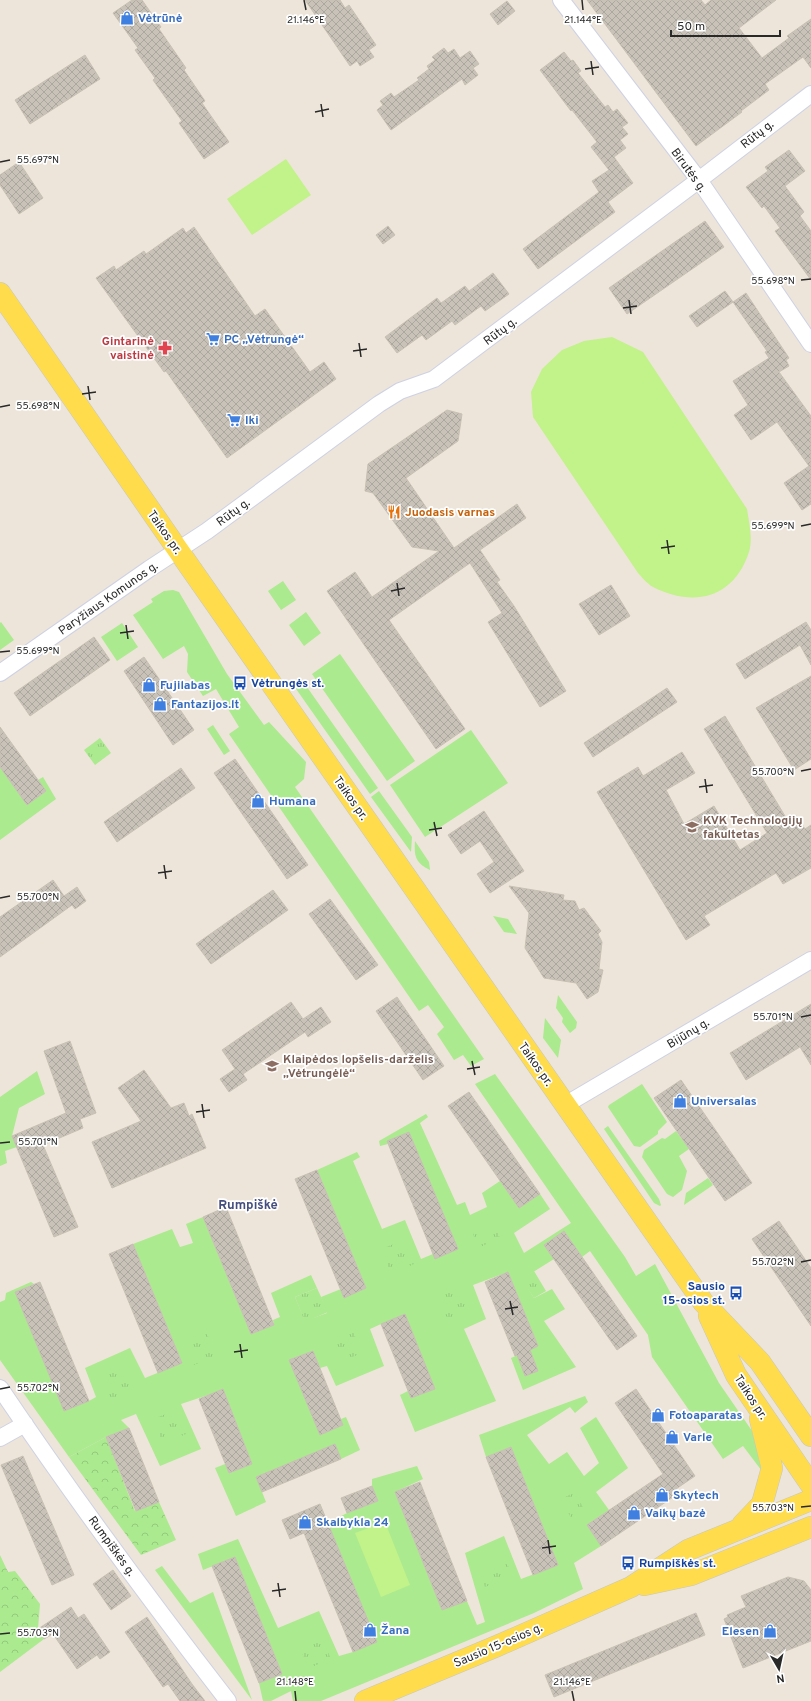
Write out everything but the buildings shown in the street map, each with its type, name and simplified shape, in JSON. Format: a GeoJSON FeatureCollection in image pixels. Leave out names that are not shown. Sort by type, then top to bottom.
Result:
{"type":"FeatureCollection","features":[{"type":"Feature","properties":{"kind":"main road","name":"Taikos pr."},"geometry":{"type":"LineString","coordinates":[[0,293],[564,1105],[703,1302],[760,1362],[811,1436]]}},
{"type":"Feature","properties":{"kind":"main road","name":"Taikos pr."},"geometry":{"type":"LineString","coordinates":[[703,1302],[736,1375],[811,1485]]}},
{"type":"Feature","properties":{"kind":"main road"},"geometry":{"type":"LineString","coordinates":[[735,1531],[747,1521],[762,1504],[772,1468],[756,1405]]}},
{"type":"Feature","properties":{"kind":"main road","name":"Sausio 15-osios g."},"geometry":{"type":"LineString","coordinates":[[365,1701],[497,1646],[631,1587],[688,1550],[811,1500]]}},
{"type":"Feature","properties":{"kind":"main road","name":"Sausio 15-osios g."},"geometry":{"type":"LineString","coordinates":[[631,1587],[691,1575],[811,1527]]}},
{"type":"Feature","properties":{"kind":"street","name":"Birutės g."},"geometry":{"type":"LineString","coordinates":[[561,0],[698,180],[811,344]]}},
{"type":"Feature","properties":{"kind":"street","name":"Rūtų g."},"geometry":{"type":"LineString","coordinates":[[178,550],[223,519],[379,404],[400,391],[419,386],[434,379],[811,94]]}},
{"type":"Feature","properties":{"kind":"street","name":"Paryžiaus Komunos g."},"geometry":{"type":"LineString","coordinates":[[0,673],[178,550]]}},
{"type":"Feature","properties":{"kind":"street","name":"Bijūnų g."},"geometry":{"type":"LineString","coordinates":[[564,1105],[811,960]]}},
{"type":"Feature","properties":{"kind":"street","name":"Rumpiškės g."},"geometry":{"type":"LineString","coordinates":[[0,1388],[154,1605],[228,1701]]}},
{"type":"Feature","properties":{"kind":"street"},"geometry":{"type":"LineString","coordinates":[[0,1438],[25,1424]]}},
{"type":"Feature","properties":{"kind":"green space"},"geometry":{"type":"Polygon","coordinates":[[[286,159],[311,195],[252,235],[227,199],[286,159]]]}},
{"type":"Feature","properties":{"kind":"green space"},"geometry":{"type":"Polygon","coordinates":[[[612,337],[643,352],[747,509],[751,536],[749,552],[742,568],[733,580],[723,589],[711,595],[683,597],[668,593],[653,587],[638,573],[533,417],[531,392],[542,369],[562,350],[584,341],[612,337]]]}},
{"type":"Feature","properties":{"kind":"green space"},"geometry":{"type":"Polygon","coordinates":[[[283,581],[296,600],[281,610],[268,591],[283,581]]]}},
{"type":"Feature","properties":{"kind":"green space"},"geometry":{"type":"Polygon","coordinates":[[[173,590],[179,592],[227,674],[264,725],[269,722],[306,762],[304,779],[295,787],[484,1059],[471,1066],[463,1055],[454,1060],[437,1034],[444,1027],[428,1005],[419,1011],[229,734],[239,727],[216,689],[203,696],[187,672],[188,654],[184,646],[163,659],[133,615],[153,602],[151,599],[164,591],[173,590]]]}},
{"type":"Feature","properties":{"kind":"green space"},"geometry":{"type":"Polygon","coordinates":[[[306,612],[321,633],[304,646],[289,625],[306,612]]]}},
{"type":"Feature","properties":{"kind":"green space"},"geometry":{"type":"Polygon","coordinates":[[[1,622],[14,640],[0,650],[0,623],[1,622]]]}},
{"type":"Feature","properties":{"kind":"green space"},"geometry":{"type":"Polygon","coordinates":[[[122,623],[138,647],[117,661],[101,637],[122,623]]]}},
{"type":"Feature","properties":{"kind":"green space"},"geometry":{"type":"Polygon","coordinates":[[[340,654],[415,761],[387,781],[312,674],[340,654]]]}},
{"type":"Feature","properties":{"kind":"green space"},"geometry":{"type":"Polygon","coordinates":[[[302,680],[378,788],[370,794],[294,686],[302,680]]]}},
{"type":"Feature","properties":{"kind":"green space"},"geometry":{"type":"Polygon","coordinates":[[[213,725],[230,751],[224,755],[207,729],[213,725]]]}},
{"type":"Feature","properties":{"kind":"green space"},"geometry":{"type":"Polygon","coordinates":[[[471,730],[508,783],[425,837],[390,785],[471,730]]]}},
{"type":"Feature","properties":{"kind":"green space"},"geometry":{"type":"Polygon","coordinates":[[[100,738],[111,753],[95,765],[84,750],[100,738]]]}},
{"type":"Feature","properties":{"kind":"green space"},"geometry":{"type":"Polygon","coordinates":[[[0,767],[27,805],[46,791],[38,780],[43,777],[56,799],[0,840],[0,767]]]}},
{"type":"Feature","properties":{"kind":"green space"},"geometry":{"type":"Polygon","coordinates":[[[379,791],[412,837],[411,852],[371,797],[379,791]]]}},
{"type":"Feature","properties":{"kind":"green space"},"geometry":{"type":"Polygon","coordinates":[[[415,841],[429,862],[430,870],[418,862],[415,855],[415,841]]]}},
{"type":"Feature","properties":{"kind":"green space"},"geometry":{"type":"Polygon","coordinates":[[[493,916],[508,919],[517,934],[504,932],[493,916]]]}},
{"type":"Feature","properties":{"kind":"green space"},"geometry":{"type":"Polygon","coordinates":[[[558,995],[577,1022],[576,1028],[570,1033],[562,1022],[563,1018],[556,1008],[558,995]]]}},
{"type":"Feature","properties":{"kind":"green space"},"geometry":{"type":"Polygon","coordinates":[[[545,1018],[561,1040],[558,1058],[543,1038],[545,1018]]]}},
{"type":"Feature","properties":{"kind":"green space"},"geometry":{"type":"Polygon","coordinates":[[[37,1071],[45,1094],[19,1108],[12,1136],[17,1147],[5,1151],[7,1163],[0,1166],[0,1097],[37,1071]]]}},
{"type":"Feature","properties":{"kind":"green space"},"geometry":{"type":"Polygon","coordinates":[[[495,1074],[625,1257],[636,1276],[655,1264],[719,1383],[759,1441],[765,1475],[743,1446],[723,1459],[652,1357],[648,1335],[590,1251],[582,1257],[564,1231],[544,1245],[554,1259],[522,1279],[534,1298],[552,1289],[565,1309],[544,1321],[576,1367],[523,1390],[511,1358],[538,1346],[508,1272],[473,1285],[486,1319],[464,1329],[496,1401],[415,1432],[400,1395],[408,1391],[411,1398],[435,1389],[381,1324],[370,1329],[384,1366],[336,1386],[327,1366],[320,1368],[313,1351],[289,1360],[320,1435],[343,1425],[341,1419],[346,1417],[360,1450],[341,1459],[335,1445],[256,1477],[266,1502],[236,1516],[215,1468],[225,1464],[229,1473],[252,1464],[223,1390],[181,1404],[201,1449],[160,1466],[136,1414],[121,1420],[129,1428],[106,1437],[69,1457],[0,1360],[0,1302],[5,1300],[6,1293],[31,1282],[34,1284],[15,1292],[89,1401],[96,1397],[85,1368],[130,1348],[145,1378],[182,1363],[133,1244],[172,1229],[180,1247],[193,1243],[186,1224],[203,1217],[251,1334],[274,1325],[273,1320],[280,1317],[271,1293],[311,1275],[317,1288],[295,1297],[305,1321],[327,1313],[321,1297],[341,1289],[344,1297],[366,1288],[317,1170],[357,1152],[360,1157],[353,1161],[382,1229],[405,1220],[421,1259],[433,1254],[436,1258],[457,1249],[409,1133],[387,1141],[388,1144],[380,1146],[379,1141],[426,1114],[428,1117],[420,1123],[457,1205],[465,1202],[470,1215],[487,1207],[482,1193],[500,1181],[519,1208],[540,1194],[550,1209],[514,1233],[524,1253],[571,1223],[475,1084],[495,1074]]]}},
{"type":"Feature","properties":{"kind":"green space"},"geometry":{"type":"Polygon","coordinates":[[[642,1084],[667,1122],[658,1131],[658,1134],[640,1147],[634,1146],[608,1107],[642,1084]]]}},
{"type":"Feature","properties":{"kind":"green space"},"geometry":{"type":"Polygon","coordinates":[[[608,1126],[659,1199],[660,1206],[654,1203],[604,1129],[608,1126]]]}},
{"type":"Feature","properties":{"kind":"green space"},"geometry":{"type":"Polygon","coordinates":[[[676,1131],[689,1149],[679,1156],[687,1171],[682,1190],[673,1197],[667,1194],[642,1157],[644,1150],[662,1138],[665,1139],[676,1131]]]}},
{"type":"Feature","properties":{"kind":"green space"},"geometry":{"type":"Polygon","coordinates":[[[708,1178],[713,1185],[684,1205],[686,1193],[708,1178]]]}},
{"type":"Feature","properties":{"kind":"green space"},"geometry":{"type":"Polygon","coordinates":[[[494,1225],[500,1238],[478,1248],[473,1234],[494,1225]]]}},
{"type":"Feature","properties":{"kind":"green space"},"geometry":{"type":"Polygon","coordinates":[[[404,1240],[414,1264],[391,1274],[381,1249],[404,1240]]]}},
{"type":"Feature","properties":{"kind":"green space"},"geometry":{"type":"Polygon","coordinates":[[[534,1271],[546,1291],[534,1298],[521,1279],[534,1271]]]}},
{"type":"Feature","properties":{"kind":"green space"},"geometry":{"type":"Polygon","coordinates":[[[460,1287],[470,1311],[448,1320],[437,1296],[460,1287]]]}},
{"type":"Feature","properties":{"kind":"green space"},"geometry":{"type":"Polygon","coordinates":[[[317,1288],[328,1312],[305,1322],[295,1297],[317,1288]]]}},
{"type":"Feature","properties":{"kind":"green space"},"geometry":{"type":"Polygon","coordinates":[[[352,1329],[362,1353],[340,1362],[330,1338],[352,1329]]]}},
{"type":"Feature","properties":{"kind":"green space"},"geometry":{"type":"Polygon","coordinates":[[[206,1331],[216,1356],[194,1365],[184,1340],[206,1331]]]}},
{"type":"Feature","properties":{"kind":"green space"},"geometry":{"type":"Polygon","coordinates":[[[124,1368],[134,1392],[112,1402],[102,1377],[124,1368]]]}},
{"type":"Feature","properties":{"kind":"green space"},"geometry":{"type":"Polygon","coordinates":[[[585,1396],[588,1402],[575,1413],[570,1407],[527,1435],[549,1464],[567,1452],[584,1476],[599,1463],[580,1428],[596,1417],[628,1468],[596,1492],[609,1510],[587,1525],[601,1546],[574,1563],[583,1589],[534,1613],[321,1701],[293,1701],[291,1691],[271,1701],[263,1701],[259,1683],[282,1674],[235,1557],[203,1570],[198,1554],[238,1539],[278,1628],[319,1611],[339,1656],[353,1652],[328,1523],[347,1513],[378,1501],[372,1486],[372,1479],[417,1466],[423,1479],[395,1492],[442,1610],[467,1601],[477,1625],[485,1622],[465,1553],[504,1536],[521,1579],[558,1565],[511,1447],[486,1457],[479,1435],[585,1396]]]}},
{"type":"Feature","properties":{"kind":"green space"},"geometry":{"type":"Polygon","coordinates":[[[176,1410],[186,1434],[163,1444],[153,1419],[176,1410]]]}},
{"type":"Feature","properties":{"kind":"green space"},"geometry":{"type":"Polygon","coordinates":[[[106,1437],[135,1511],[159,1502],[176,1540],[141,1555],[69,1457],[106,1437]]]}},
{"type":"Feature","properties":{"kind":"green space"},"geometry":{"type":"Polygon","coordinates":[[[575,1492],[586,1513],[572,1520],[561,1499],[575,1492]]]}},
{"type":"Feature","properties":{"kind":"green space"},"geometry":{"type":"Polygon","coordinates":[[[385,1522],[410,1585],[381,1597],[355,1533],[385,1522]]]}},
{"type":"Feature","properties":{"kind":"green space"},"geometry":{"type":"Polygon","coordinates":[[[0,1555],[8,1572],[15,1571],[40,1604],[38,1629],[44,1639],[0,1672],[0,1555]]]}},
{"type":"Feature","properties":{"kind":"green space"},"geometry":{"type":"Polygon","coordinates":[[[506,1560],[512,1576],[485,1587],[478,1571],[506,1560]]]}},
{"type":"Feature","properties":{"kind":"green space"},"geometry":{"type":"Polygon","coordinates":[[[162,1566],[190,1603],[213,1592],[252,1700],[155,1570],[162,1566]]]}},
{"type":"Feature","properties":{"kind":"green space"},"geometry":{"type":"Polygon","coordinates":[[[321,1635],[331,1659],[309,1668],[298,1644],[321,1635]]]}},
{"type":"Feature","properties":{"kind":"place","name":"Vėtrūnė"},"geometry":{"type":"Point","coordinates":[127,18]}},
{"type":"Feature","properties":{"kind":"place","name":"PC „Vėtrungė“"},"geometry":{"type":"Point","coordinates":[213,339]}},
{"type":"Feature","properties":{"kind":"place","name":"Gintarinė vaistinė"},"geometry":{"type":"Point","coordinates":[165,348]}},
{"type":"Feature","properties":{"kind":"place","name":"Iki"},"geometry":{"type":"Point","coordinates":[234,420]}},
{"type":"Feature","properties":{"kind":"place","name":"Juodasis varnas"},"geometry":{"type":"Point","coordinates":[394,512]}},
{"type":"Feature","properties":{"kind":"place","name":"Vėtrungės st."},"geometry":{"type":"Point","coordinates":[240,683]}},
{"type":"Feature","properties":{"kind":"place","name":"Fujilabas"},"geometry":{"type":"Point","coordinates":[149,685]}},
{"type":"Feature","properties":{"kind":"place","name":"Fantazijos.lt"},"geometry":{"type":"Point","coordinates":[160,704]}},
{"type":"Feature","properties":{"kind":"place","name":"Humana"},"geometry":{"type":"Point","coordinates":[258,801]}},
{"type":"Feature","properties":{"kind":"place","name":"KVK Technologijų fakultetas"},"geometry":{"type":"Point","coordinates":[692,827]}},
{"type":"Feature","properties":{"kind":"place","name":"Klaipėdos lopšelis-darželis „Vėtrungėlė“"},"geometry":{"type":"Point","coordinates":[272,1066]}},
{"type":"Feature","properties":{"kind":"place","name":"Universalas"},"geometry":{"type":"Point","coordinates":[680,1101]}},
{"type":"Feature","properties":{"kind":"place","name":"Sausio 15-osios st."},"geometry":{"type":"Point","coordinates":[736,1293]}},
{"type":"Feature","properties":{"kind":"place","name":"Fotoaparatas"},"geometry":{"type":"Point","coordinates":[658,1415]}},
{"type":"Feature","properties":{"kind":"place","name":"Varle"},"geometry":{"type":"Point","coordinates":[672,1437]}},
{"type":"Feature","properties":{"kind":"place","name":"Skytech"},"geometry":{"type":"Point","coordinates":[662,1495]}},
{"type":"Feature","properties":{"kind":"place","name":"Vaikų bazė"},"geometry":{"type":"Point","coordinates":[634,1513]}},
{"type":"Feature","properties":{"kind":"place","name":"Skalbykla 24"},"geometry":{"type":"Point","coordinates":[305,1522]}},
{"type":"Feature","properties":{"kind":"place","name":"Rumpiškės st."},"geometry":{"type":"Point","coordinates":[628,1563]}},
{"type":"Feature","properties":{"kind":"place","name":"Žana"},"geometry":{"type":"Point","coordinates":[370,1630]}},
{"type":"Feature","properties":{"kind":"place","name":"Elesen"},"geometry":{"type":"Point","coordinates":[770,1631]}},
{"type":"Feature","properties":{"kind":"district","name":"Rumpiškė"},"geometry":{"type":"Point","coordinates":[248,1204]}}]}
